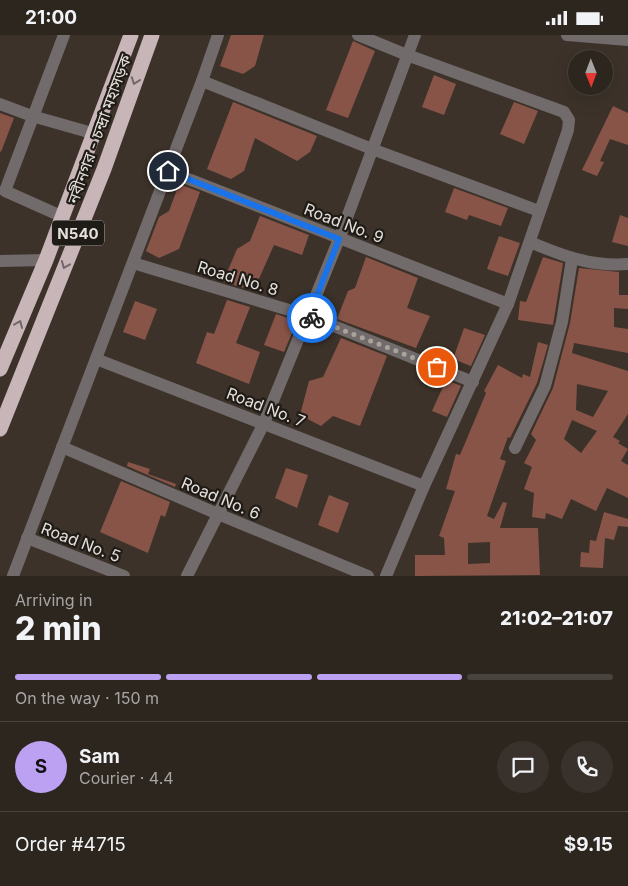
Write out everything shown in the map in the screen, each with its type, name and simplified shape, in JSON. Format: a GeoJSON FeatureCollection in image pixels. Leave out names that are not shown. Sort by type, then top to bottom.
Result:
{"type":"FeatureCollection","features":[{"type":"Feature","properties":{"kind":"highway","name":"নবীনগর - চন্দ্রা মহাসড়ক"},"geometry":{"type":"LineString","coordinates":[[0,369],[46,260],[92,133],[131,35]]}},
{"type":"Feature","properties":{"kind":"highway","name":"নবীনগর - চন্দ্রা মহাসড়ক"},"geometry":{"type":"LineString","coordinates":[[0,429],[104,169],[152,35]]}},
{"type":"Feature","properties":{"kind":"street"},"geometry":{"type":"LineString","coordinates":[[62,216],[3,190],[64,35]]}},
{"type":"Feature","properties":{"kind":"street"},"geometry":{"type":"LineString","coordinates":[[13,576],[218,35]]}},
{"type":"Feature","properties":{"kind":"street"},"geometry":{"type":"LineString","coordinates":[[358,35],[407,55],[564,112],[569,120],[568,130],[508,304],[424,486],[386,576]]}},
{"type":"Feature","properties":{"kind":"street"},"geometry":{"type":"LineString","coordinates":[[187,576],[264,423],[339,239],[415,35]]}},
{"type":"Feature","properties":{"kind":"street"},"geometry":{"type":"LineString","coordinates":[[568,35],[628,39]]}},
{"type":"Feature","properties":{"kind":"street"},"geometry":{"type":"LineString","coordinates":[[202,81],[372,149],[539,211]]}},
{"type":"Feature","properties":{"kind":"street"},"geometry":{"type":"LineString","coordinates":[[0,105],[32,117],[92,133]]}},
{"type":"Feature","properties":{"kind":"street","name":"Road No. 9"},"geometry":{"type":"LineString","coordinates":[[168,171],[508,304]]}},
{"type":"Feature","properties":{"kind":"street"},"geometry":{"type":"LineString","coordinates":[[530,241],[572,259],[607,265],[628,264]]}},
{"type":"Feature","properties":{"kind":"street"},"geometry":{"type":"LineString","coordinates":[[515,448],[545,386],[562,322],[572,259]]}},
{"type":"Feature","properties":{"kind":"street"},"geometry":{"type":"LineString","coordinates":[[0,261],[46,260]]}},
{"type":"Feature","properties":{"kind":"street","name":"Road No. 8"},"geometry":{"type":"LineString","coordinates":[[133,263],[309,316],[473,382]]}},
{"type":"Feature","properties":{"kind":"street","name":"Road No. 7"},"geometry":{"type":"LineString","coordinates":[[96,359],[424,486]]}},
{"type":"Feature","properties":{"kind":"street","name":"Road No. 6"},"geometry":{"type":"LineString","coordinates":[[62,447],[368,576]]}},
{"type":"Feature","properties":{"kind":"street","name":"Road No. 5"},"geometry":{"type":"LineString","coordinates":[[27,539],[124,576]]}},
{"type":"Feature","properties":{"kind":"building"},"geometry":{"type":"Polygon","coordinates":[[[231,35],[264,35],[255,66],[243,74],[220,66],[231,35]]]}},
{"type":"Feature","properties":{"kind":"building"},"geometry":{"type":"Polygon","coordinates":[[[353,41],[375,51],[348,118],[326,110],[353,41]]]}},
{"type":"Feature","properties":{"kind":"building"},"geometry":{"type":"Polygon","coordinates":[[[434,75],[456,84],[444,115],[422,107],[434,75]]]}},
{"type":"Feature","properties":{"kind":"building"},"geometry":{"type":"Polygon","coordinates":[[[233,102],[317,136],[310,152],[297,161],[255,138],[244,171],[231,179],[207,169],[233,102]]]}},
{"type":"Feature","properties":{"kind":"building"},"geometry":{"type":"Polygon","coordinates":[[[514,102],[538,111],[524,144],[500,134],[514,102]]]}},
{"type":"Feature","properties":{"kind":"building"},"geometry":{"type":"Polygon","coordinates":[[[613,106],[628,113],[628,145],[610,139],[600,161],[604,162],[597,176],[582,170],[613,106]]]}},
{"type":"Feature","properties":{"kind":"building"},"geometry":{"type":"Polygon","coordinates":[[[0,113],[14,118],[1,152],[0,151],[0,113]]]}},
{"type":"Feature","properties":{"kind":"building"},"geometry":{"type":"Polygon","coordinates":[[[179,184],[200,192],[179,249],[159,258],[146,251],[159,217],[169,211],[179,184]]]}},
{"type":"Feature","properties":{"kind":"building"},"geometry":{"type":"Polygon","coordinates":[[[454,188],[508,208],[501,226],[469,215],[467,220],[445,212],[454,188]]]}},
{"type":"Feature","properties":{"kind":"building"},"geometry":{"type":"Polygon","coordinates":[[[620,215],[628,218],[628,246],[612,242],[620,215]]]}},
{"type":"Feature","properties":{"kind":"building"},"geometry":{"type":"Polygon","coordinates":[[[260,216],[309,235],[302,255],[274,245],[258,281],[248,289],[223,282],[237,249],[250,241],[260,216]]]}},
{"type":"Feature","properties":{"kind":"building"},"geometry":{"type":"Polygon","coordinates":[[[499,236],[520,243],[508,276],[487,269],[499,236]]]}},
{"type":"Feature","properties":{"kind":"building"},"geometry":{"type":"Polygon","coordinates":[[[366,257],[418,278],[407,308],[430,316],[416,348],[337,319],[348,291],[355,288],[366,257]]]}},
{"type":"Feature","properties":{"kind":"building"},"geometry":{"type":"Polygon","coordinates":[[[543,257],[563,263],[553,325],[518,320],[520,301],[526,302],[543,257]]]}},
{"type":"Feature","properties":{"kind":"building"},"geometry":{"type":"Polygon","coordinates":[[[579,268],[619,272],[619,295],[628,295],[628,309],[614,308],[614,327],[628,329],[628,353],[574,343],[572,353],[628,371],[628,414],[613,437],[620,441],[618,443],[628,449],[621,461],[628,465],[628,498],[607,488],[596,511],[571,499],[562,519],[546,513],[545,519],[532,517],[534,493],[524,489],[532,467],[524,463],[536,440],[531,434],[553,388],[570,323],[579,268]],[[577,384],[576,410],[593,417],[608,391],[577,384]],[[572,420],[564,439],[581,453],[597,431],[572,420]]]}},
{"type":"Feature","properties":{"kind":"building"},"geometry":{"type":"Polygon","coordinates":[[[227,300],[250,307],[236,343],[260,352],[249,384],[196,363],[207,332],[214,334],[227,300]]]}},
{"type":"Feature","properties":{"kind":"building"},"geometry":{"type":"Polygon","coordinates":[[[135,301],[157,309],[145,340],[123,332],[135,301]]]}},
{"type":"Feature","properties":{"kind":"building"},"geometry":{"type":"Polygon","coordinates":[[[276,314],[297,321],[284,352],[264,345],[276,314]]]}},
{"type":"Feature","properties":{"kind":"building"},"geometry":{"type":"Polygon","coordinates":[[[464,328],[485,335],[471,366],[453,359],[464,328]]]}},
{"type":"Feature","properties":{"kind":"building"},"geometry":{"type":"Polygon","coordinates":[[[341,338],[387,356],[360,426],[333,416],[321,426],[300,415],[309,381],[323,377],[341,338]]]}},
{"type":"Feature","properties":{"kind":"building"},"geometry":{"type":"Polygon","coordinates":[[[538,342],[548,345],[537,383],[510,438],[508,437],[500,459],[506,461],[487,516],[494,519],[503,502],[507,503],[500,528],[538,528],[540,575],[415,576],[415,555],[445,555],[444,538],[439,536],[455,491],[446,489],[456,454],[460,455],[486,393],[484,391],[498,365],[522,378],[523,374],[530,377],[538,342]],[[490,542],[468,543],[468,564],[490,563],[490,542]]]}},
{"type":"Feature","properties":{"kind":"building"},"geometry":{"type":"Polygon","coordinates":[[[446,380],[461,386],[447,417],[432,411],[446,380]]]}},
{"type":"Feature","properties":{"kind":"building"},"geometry":{"type":"Polygon","coordinates":[[[128,462],[150,469],[148,474],[176,484],[175,487],[127,466],[128,462]]]}},
{"type":"Feature","properties":{"kind":"building"},"geometry":{"type":"Polygon","coordinates":[[[286,468],[308,475],[297,508],[275,498],[286,468]]]}},
{"type":"Feature","properties":{"kind":"building"},"geometry":{"type":"Polygon","coordinates":[[[121,481],[170,502],[165,517],[161,515],[148,553],[100,532],[121,481]]]}},
{"type":"Feature","properties":{"kind":"building"},"geometry":{"type":"Polygon","coordinates":[[[329,495],[349,503],[338,533],[318,525],[329,495]]]}},
{"type":"Feature","properties":{"kind":"building"},"geometry":{"type":"Polygon","coordinates":[[[604,512],[628,519],[628,527],[618,526],[614,540],[605,538],[603,568],[580,567],[581,552],[589,553],[590,540],[596,541],[604,512]]]}},
{"type":"Feature","properties":{"kind":"way so far"},"geometry":{"type":"LineString","coordinates":[[312,318],[437,367]]}},
{"type":"Feature","properties":{"kind":"route"},"geometry":{"type":"LineString","coordinates":[[168,171],[339,239],[309,316],[312,318]]}}]}
